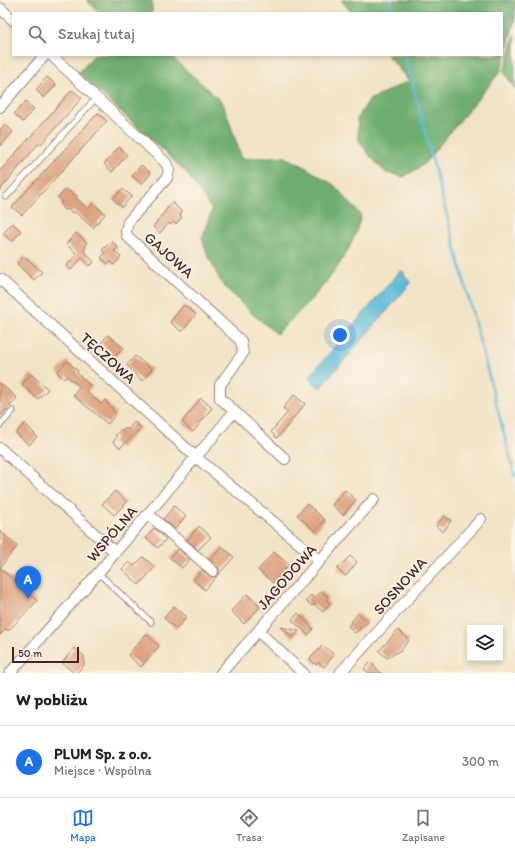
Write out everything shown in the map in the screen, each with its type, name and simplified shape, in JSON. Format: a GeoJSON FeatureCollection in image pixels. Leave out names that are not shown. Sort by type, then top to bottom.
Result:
{"type":"FeatureCollection","features":[{"type":"Feature","properties":{"kind":"street"},"geometry":{"type":"LineString","coordinates":[[0,8],[12,19]]}},
{"type":"Feature","properties":{"kind":"street"},"geometry":{"type":"LineString","coordinates":[[0,107],[44,56]]}},
{"type":"Feature","properties":{"kind":"street","name":"GAJOWA"},"geometry":{"type":"LineString","coordinates":[[52,56],[168,166],[167,178],[128,222],[126,231],[130,240],[241,341],[243,353],[218,389],[222,401],[285,459]]}},
{"type":"Feature","properties":{"kind":"street","name":"TĘCZOWA"},"geometry":{"type":"LineString","coordinates":[[0,279],[197,458],[320,561]]}},
{"type":"Feature","properties":{"kind":"street","name":"WSPÓLNA"},"geometry":{"type":"LineString","coordinates":[[10,673],[197,458],[234,412]]}},
{"type":"Feature","properties":{"kind":"street"},"geometry":{"type":"LineString","coordinates":[[0,448],[115,552]]}},
{"type":"Feature","properties":{"kind":"street","name":"JAGODOWA"},"geometry":{"type":"LineString","coordinates":[[221,673],[259,632],[374,499]]}},
{"type":"Feature","properties":{"kind":"street"},"geometry":{"type":"LineString","coordinates":[[148,514],[213,571]]}},
{"type":"Feature","properties":{"kind":"street","name":"SOSNOWA"},"geometry":{"type":"LineString","coordinates":[[340,673],[481,519]]}},
{"type":"Feature","properties":{"kind":"street"},"geometry":{"type":"LineString","coordinates":[[259,632],[303,673]]}},
{"type":"Feature","properties":{"kind":"lane"},"geometry":{"type":"LineString","coordinates":[[6,196],[96,98]]}},
{"type":"Feature","properties":{"kind":"lane"},"geometry":{"type":"LineString","coordinates":[[0,425],[13,411]]}},
{"type":"Feature","properties":{"kind":"lane"},"geometry":{"type":"LineString","coordinates":[[98,573],[151,622]]}},
{"type":"Feature","properties":{"kind":"green space"},"geometry":{"type":"Polygon","coordinates":[[[86,0],[152,0],[152,12],[100,12],[86,0]]]}},
{"type":"Feature","properties":{"kind":"green space"},"geometry":{"type":"Polygon","coordinates":[[[341,0],[515,0],[515,19],[501,71],[423,165],[404,177],[386,173],[359,141],[357,119],[369,100],[409,81],[388,56],[503,56],[503,12],[351,12],[341,0]]]}},
{"type":"Feature","properties":{"kind":"green space"},"geometry":{"type":"Polygon","coordinates":[[[515,35],[515,89],[504,72],[515,35]]]}},
{"type":"Feature","properties":{"kind":"green space"},"geometry":{"type":"Polygon","coordinates":[[[93,56],[173,56],[175,60],[223,103],[242,159],[283,156],[300,164],[334,185],[361,215],[356,233],[339,265],[316,294],[277,334],[250,312],[222,284],[208,256],[202,238],[212,210],[186,172],[79,73],[93,56]]]}},
{"type":"Feature","properties":{"kind":"water"},"geometry":{"type":"Polygon","coordinates":[[[400,271],[404,272],[404,275],[411,283],[320,388],[308,378],[400,271]]]}},
{"type":"Feature","properties":{"kind":"building"},"geometry":{"type":"Polygon","coordinates":[[[47,77],[56,85],[44,98],[36,90],[47,77]]]}},
{"type":"Feature","properties":{"kind":"building"},"geometry":{"type":"Polygon","coordinates":[[[72,90],[82,98],[41,144],[39,143],[0,190],[0,171],[72,90]]]}},
{"type":"Feature","properties":{"kind":"building"},"geometry":{"type":"Polygon","coordinates":[[[26,101],[34,109],[23,122],[14,114],[26,101]]]}},
{"type":"Feature","properties":{"kind":"building"},"geometry":{"type":"Polygon","coordinates":[[[98,113],[107,121],[22,215],[12,207],[98,113]]]}},
{"type":"Feature","properties":{"kind":"building"},"geometry":{"type":"Polygon","coordinates":[[[5,124],[13,132],[0,147],[0,130],[5,124]]]}},
{"type":"Feature","properties":{"kind":"building"},"geometry":{"type":"Polygon","coordinates":[[[119,147],[127,155],[112,172],[104,164],[119,147]]]}},
{"type":"Feature","properties":{"kind":"building"},"geometry":{"type":"Polygon","coordinates":[[[141,165],[151,173],[142,184],[132,176],[141,165]]]}},
{"type":"Feature","properties":{"kind":"building"},"geometry":{"type":"Polygon","coordinates":[[[66,189],[77,196],[76,198],[88,209],[93,203],[105,214],[93,228],[74,211],[72,213],[68,209],[65,210],[60,203],[62,201],[58,198],[66,189]]]}},
{"type":"Feature","properties":{"kind":"building"},"geometry":{"type":"Polygon","coordinates":[[[122,189],[132,196],[122,207],[113,199],[122,189]]]}},
{"type":"Feature","properties":{"kind":"building"},"geometry":{"type":"Polygon","coordinates":[[[172,202],[182,212],[180,215],[182,217],[176,224],[173,222],[171,225],[169,223],[160,233],[153,227],[172,202]]]}},
{"type":"Feature","properties":{"kind":"building"},"geometry":{"type":"Polygon","coordinates":[[[12,223],[21,231],[12,242],[3,234],[12,223]]]}},
{"type":"Feature","properties":{"kind":"building"},"geometry":{"type":"Polygon","coordinates":[[[76,233],[87,243],[84,251],[94,262],[90,266],[82,258],[71,270],[66,266],[77,254],[66,244],[76,233]]]}},
{"type":"Feature","properties":{"kind":"building"},"geometry":{"type":"Polygon","coordinates":[[[111,241],[118,247],[114,251],[121,257],[114,265],[110,262],[108,264],[101,258],[105,253],[102,250],[111,241]]]}},
{"type":"Feature","properties":{"kind":"building"},"geometry":{"type":"Polygon","coordinates":[[[24,256],[42,272],[34,280],[17,264],[24,256]]]}},
{"type":"Feature","properties":{"kind":"building"},"geometry":{"type":"Polygon","coordinates":[[[184,305],[196,314],[182,332],[170,322],[184,305]]]}},
{"type":"Feature","properties":{"kind":"building"},"geometry":{"type":"Polygon","coordinates":[[[108,335],[124,348],[115,357],[101,343],[108,335]]]}},
{"type":"Feature","properties":{"kind":"building"},"geometry":{"type":"Polygon","coordinates":[[[135,356],[152,369],[142,381],[127,365],[135,356]]]}},
{"type":"Feature","properties":{"kind":"building"},"geometry":{"type":"Polygon","coordinates":[[[67,361],[92,387],[87,392],[101,404],[105,400],[116,414],[108,424],[73,395],[80,387],[67,376],[64,379],[57,372],[67,361]]]}},
{"type":"Feature","properties":{"kind":"building"},"geometry":{"type":"Polygon","coordinates":[[[31,374],[48,389],[38,399],[22,385],[31,374]]]}},
{"type":"Feature","properties":{"kind":"building"},"geometry":{"type":"Polygon","coordinates":[[[0,383],[17,398],[0,417],[0,383]]]}},
{"type":"Feature","properties":{"kind":"building"},"geometry":{"type":"Polygon","coordinates":[[[294,395],[305,404],[277,438],[271,432],[288,412],[283,408],[294,395]]]}},
{"type":"Feature","properties":{"kind":"building"},"geometry":{"type":"Polygon","coordinates":[[[201,398],[212,408],[193,432],[182,422],[201,398]]]}},
{"type":"Feature","properties":{"kind":"building"},"geometry":{"type":"Polygon","coordinates":[[[134,422],[141,428],[120,448],[113,442],[117,437],[115,436],[121,429],[123,431],[126,428],[128,430],[134,422]]]}},
{"type":"Feature","properties":{"kind":"building"},"geometry":{"type":"Polygon","coordinates":[[[25,423],[37,437],[29,445],[16,433],[25,423]]]}},
{"type":"Feature","properties":{"kind":"building"},"geometry":{"type":"Polygon","coordinates":[[[345,490],[356,500],[343,515],[332,505],[345,490]]]}},
{"type":"Feature","properties":{"kind":"building"},"geometry":{"type":"Polygon","coordinates":[[[115,491],[127,502],[114,515],[102,504],[115,491]]]}},
{"type":"Feature","properties":{"kind":"building"},"geometry":{"type":"Polygon","coordinates":[[[307,504],[325,520],[315,531],[297,515],[307,504]]]}},
{"type":"Feature","properties":{"kind":"building"},"geometry":{"type":"Polygon","coordinates":[[[174,506],[186,516],[175,529],[163,519],[174,506]]]}},
{"type":"Feature","properties":{"kind":"building"},"geometry":{"type":"Polygon","coordinates":[[[444,516],[451,521],[443,532],[436,526],[444,516]]]}},
{"type":"Feature","properties":{"kind":"building"},"geometry":{"type":"Polygon","coordinates":[[[199,526],[211,537],[198,550],[187,540],[199,526]]]}},
{"type":"Feature","properties":{"kind":"building"},"geometry":{"type":"Polygon","coordinates":[[[154,528],[166,539],[158,548],[146,538],[154,528]]]}},
{"type":"Feature","properties":{"kind":"building"},"geometry":{"type":"Polygon","coordinates":[[[0,531],[17,546],[0,568],[0,531]]]}},
{"type":"Feature","properties":{"kind":"building"},"geometry":{"type":"Polygon","coordinates":[[[222,547],[234,557],[218,575],[219,569],[210,560],[222,547]]]}},
{"type":"Feature","properties":{"kind":"building"},"geometry":{"type":"Polygon","coordinates":[[[178,549],[190,559],[182,568],[170,558],[178,549]]]}},
{"type":"Feature","properties":{"kind":"building"},"geometry":{"type":"Polygon","coordinates":[[[274,552],[289,565],[273,583],[258,570],[274,552]]]}},
{"type":"Feature","properties":{"kind":"building"},"geometry":{"type":"Polygon","coordinates":[[[350,556],[357,562],[346,576],[337,569],[350,556]]]}},
{"type":"Feature","properties":{"kind":"building"},"geometry":{"type":"Polygon","coordinates":[[[143,557],[155,567],[139,585],[122,569],[129,562],[134,566],[143,557]]]}},
{"type":"Feature","properties":{"kind":"building"},"geometry":{"type":"Polygon","coordinates":[[[0,568],[37,601],[8,631],[6,629],[0,635],[0,568]]]}},
{"type":"Feature","properties":{"kind":"building"},"geometry":{"type":"Polygon","coordinates":[[[202,570],[211,577],[217,576],[205,590],[193,580],[202,570]]]}},
{"type":"Feature","properties":{"kind":"building"},"geometry":{"type":"Polygon","coordinates":[[[322,591],[328,597],[326,600],[330,604],[323,612],[314,604],[312,606],[306,601],[311,595],[314,598],[322,591]]]}},
{"type":"Feature","properties":{"kind":"building"},"geometry":{"type":"Polygon","coordinates":[[[247,594],[260,607],[244,624],[231,611],[247,594]]]}},
{"type":"Feature","properties":{"kind":"building"},"geometry":{"type":"Polygon","coordinates":[[[174,606],[187,617],[176,629],[164,618],[174,606]]]}},
{"type":"Feature","properties":{"kind":"building"},"geometry":{"type":"Polygon","coordinates":[[[298,613],[313,629],[308,635],[292,620],[298,613]]]}},
{"type":"Feature","properties":{"kind":"building"},"geometry":{"type":"Polygon","coordinates":[[[358,613],[368,622],[355,633],[348,626],[358,613]]]}},
{"type":"Feature","properties":{"kind":"building"},"geometry":{"type":"Polygon","coordinates":[[[281,627],[299,631],[293,638],[281,627]]]}},
{"type":"Feature","properties":{"kind":"building"},"geometry":{"type":"Polygon","coordinates":[[[398,630],[409,640],[401,650],[387,658],[379,651],[398,630]]]}},
{"type":"Feature","properties":{"kind":"building"},"geometry":{"type":"Polygon","coordinates":[[[146,634],[159,646],[141,667],[128,655],[146,634]]]}},
{"type":"Feature","properties":{"kind":"building"},"geometry":{"type":"Polygon","coordinates":[[[323,645],[334,655],[324,667],[318,662],[316,665],[310,659],[323,645]]]}},
{"type":"Feature","properties":{"kind":"building"},"geometry":{"type":"Polygon","coordinates":[[[74,648],[84,656],[84,665],[77,673],[74,673],[62,663],[74,648]]]}},
{"type":"Feature","properties":{"kind":"building"},"geometry":{"type":"Polygon","coordinates":[[[370,662],[381,673],[369,673],[364,669],[370,662]]]}},
{"type":"Feature","properties":{"kind":"waterway"},"geometry":{"type":"LineString","coordinates":[[390,0],[394,12]]}},
{"type":"Feature","properties":{"kind":"waterway"},"geometry":{"type":"LineString","coordinates":[[405,56],[515,476]]}},
{"type":"Feature","properties":{"kind":"place","name":"PLUM Sp. z o.o."},"geometry":{"type":"Point","coordinates":[28,599]}}]}
